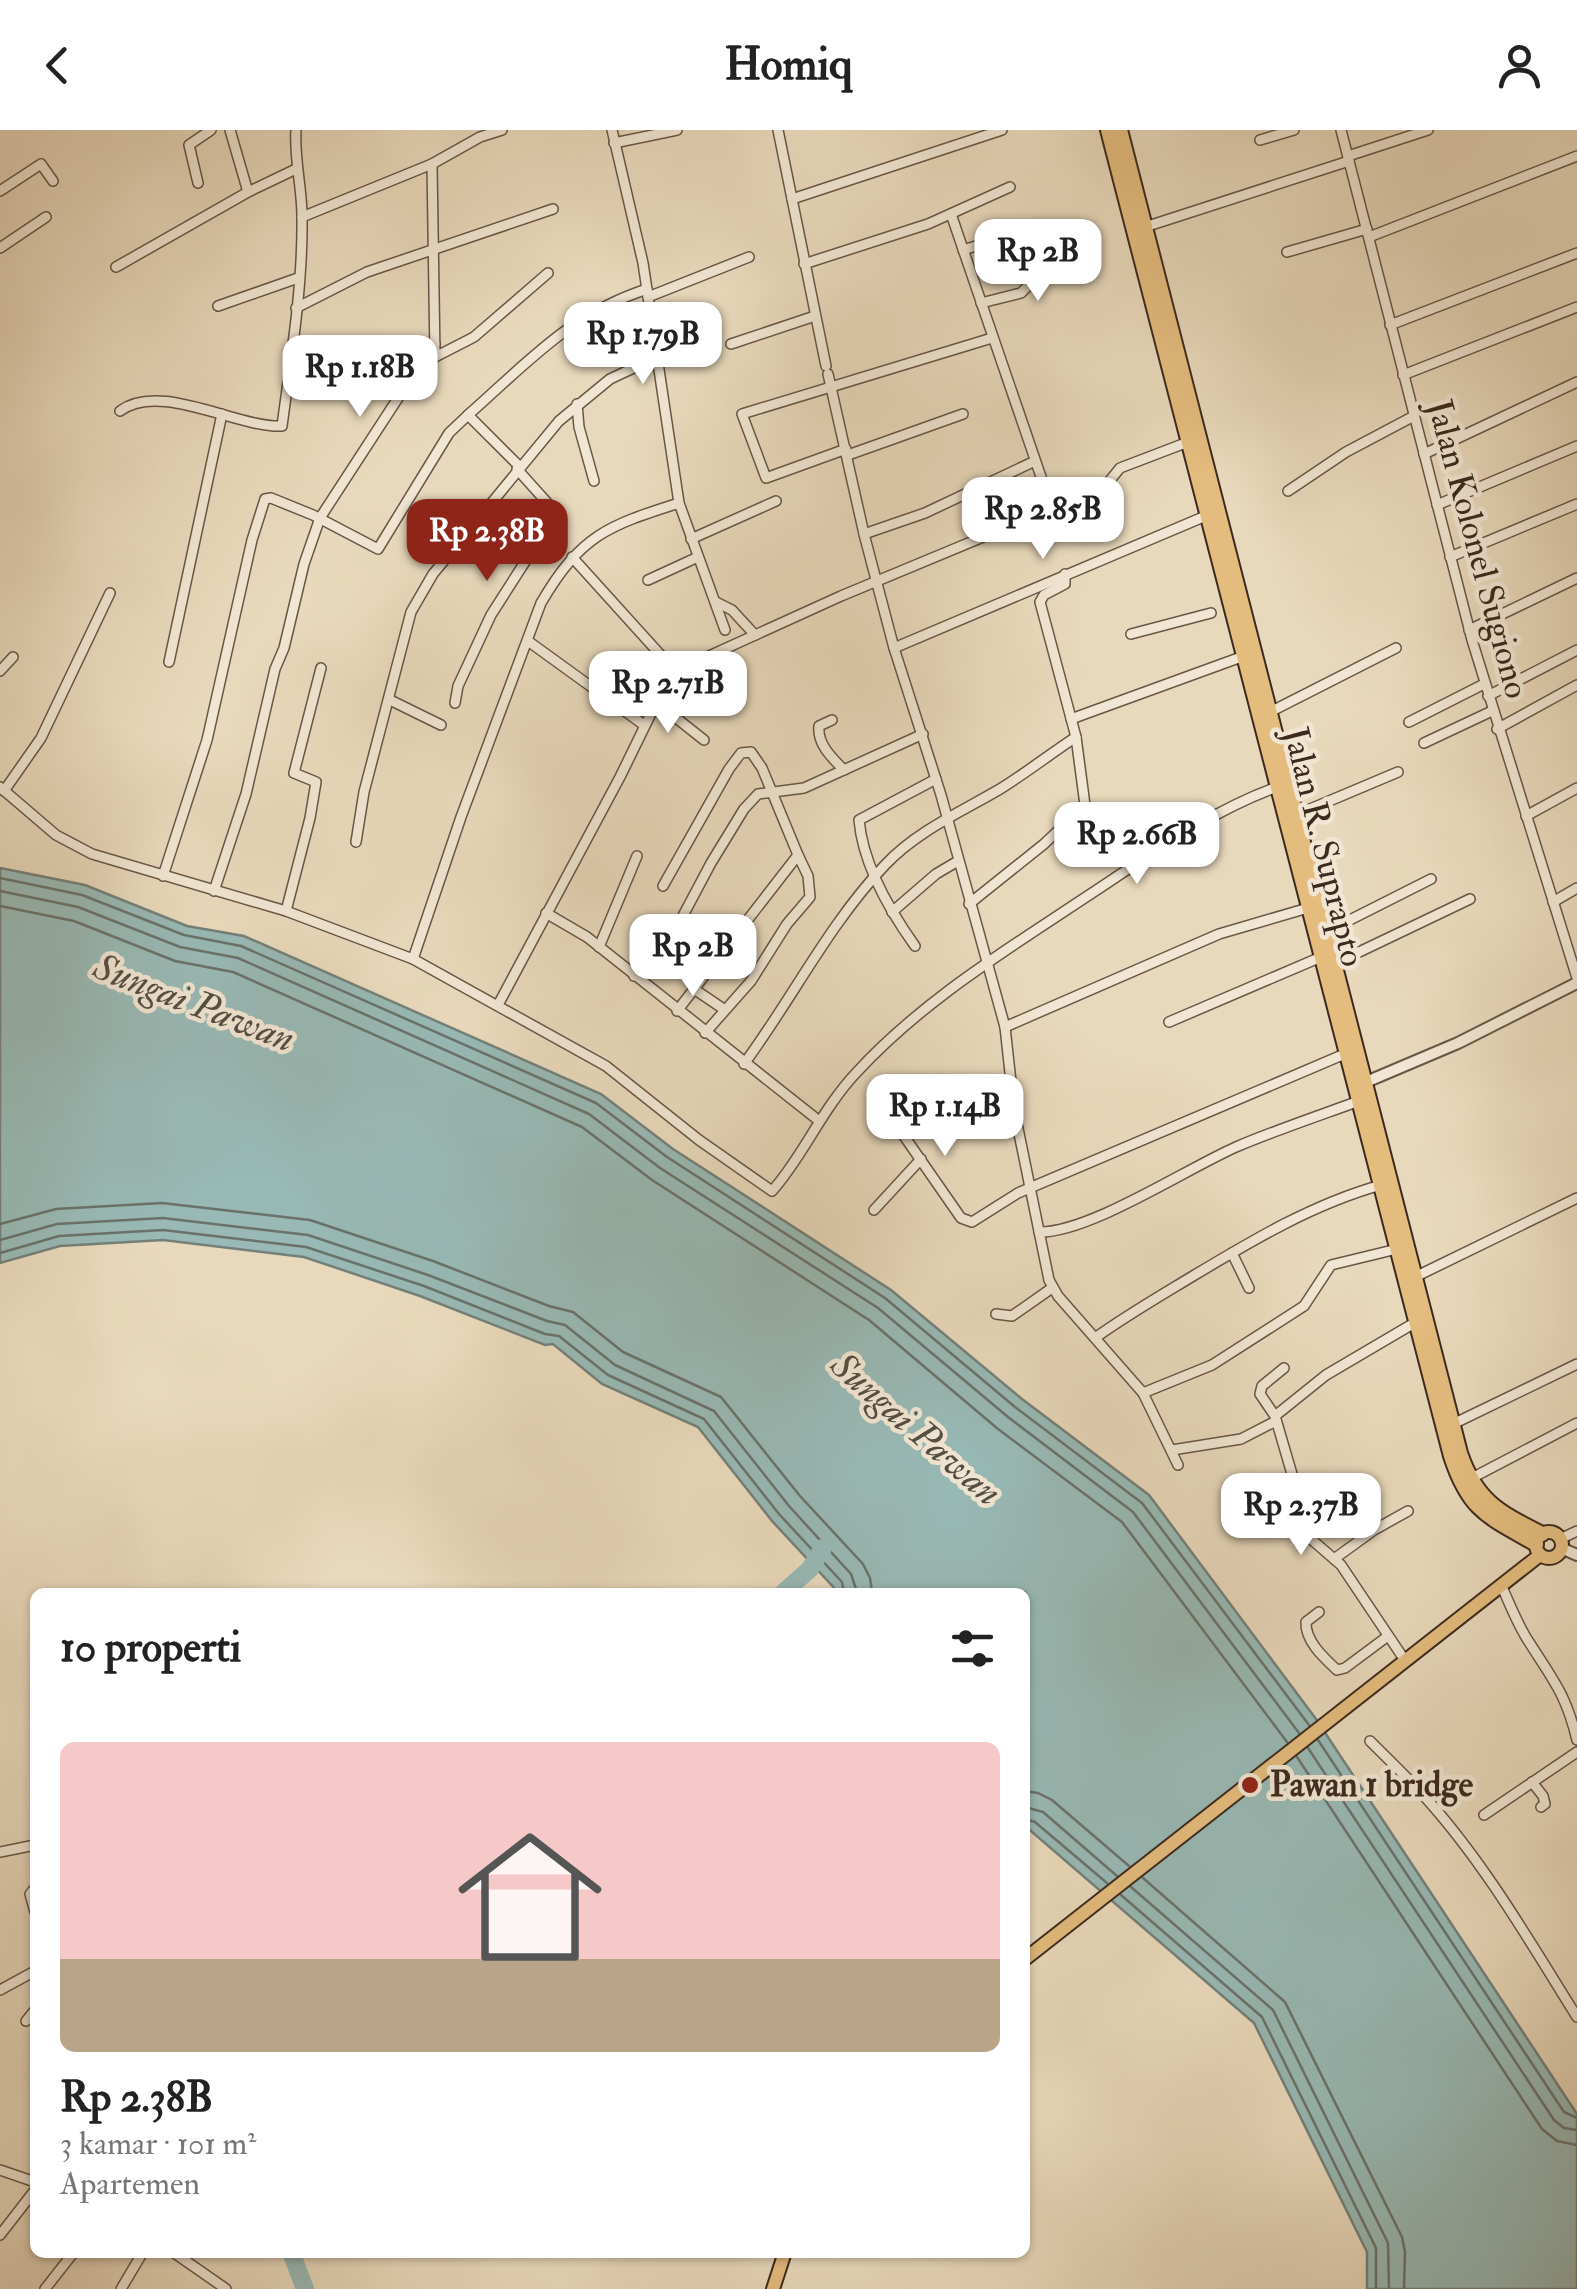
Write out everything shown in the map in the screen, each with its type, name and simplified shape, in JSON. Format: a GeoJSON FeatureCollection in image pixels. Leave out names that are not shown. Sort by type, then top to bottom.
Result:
{"type":"FeatureCollection","features":[{"type":"Feature","properties":{"kind":"highway","name":"Jalan R. Suprapto"},"geometry":{"type":"LineString","coordinates":[[1108,130],[1133,206],[1144,227],[1244,632],[1270,712],[1326,932],[1346,1052],[1381,1185],[1390,1200],[1416,1277],[1453,1424],[1470,1479],[1495,1508],[1539,1544]]}},
{"type":"Feature","properties":{"kind":"highway","name":"Jalan R. Suprapto"},"geometry":{"type":"LineString","coordinates":[[1120,130],[1133,206],[1208,515],[1220,611],[1244,632],[1244,656],[1308,908],[1366,1082],[1397,1249],[1460,1484],[1482,1511],[1539,1544]]}},
{"type":"Feature","properties":{"kind":"main road"},"geometry":{"type":"LineString","coordinates":[[1030,1955],[1500,1585],[1539,1544],[1554,1533],[1561,1544],[1552,1557],[1539,1544]]}},
{"type":"Feature","properties":{"kind":"main road"},"geometry":{"type":"LineString","coordinates":[[774,2289],[783,2258]]}},
{"type":"Feature","properties":{"kind":"street"},"geometry":{"type":"LineString","coordinates":[[198,183],[189,145],[211,130]]}},
{"type":"Feature","properties":{"kind":"street"},"geometry":{"type":"LineString","coordinates":[[230,130],[248,192]]}},
{"type":"Feature","properties":{"kind":"street"},"geometry":{"type":"LineString","coordinates":[[120,411],[136,403],[171,403],[281,427],[290,379],[302,217],[296,133],[310,130]]}},
{"type":"Feature","properties":{"kind":"street"},"geometry":{"type":"LineString","coordinates":[[302,217],[432,164],[480,137],[502,130]]}},
{"type":"Feature","properties":{"kind":"street"},"geometry":{"type":"LineString","coordinates":[[612,130],[648,293],[679,503],[729,637]]}},
{"type":"Feature","properties":{"kind":"street"},"geometry":{"type":"LineString","coordinates":[[614,143],[677,130]]}},
{"type":"Feature","properties":{"kind":"street"},"geometry":{"type":"LineString","coordinates":[[778,130],[814,316],[864,534],[1005,1027],[1014,1109],[1052,1288],[1143,1393],[1178,1465]]}},
{"type":"Feature","properties":{"kind":"street"},"geometry":{"type":"LineString","coordinates":[[792,199],[981,133],[1002,130]]}},
{"type":"Feature","properties":{"kind":"street"},"geometry":{"type":"LineString","coordinates":[[1260,140],[1294,130]]}},
{"type":"Feature","properties":{"kind":"street","name":"Jalan Kolonel Sugiono"},"geometry":{"type":"LineString","coordinates":[[1341,130],[1469,630],[1577,981]]}},
{"type":"Feature","properties":{"kind":"street"},"geometry":{"type":"LineString","coordinates":[[1144,227],[1428,130]]}},
{"type":"Feature","properties":{"kind":"street"},"geometry":{"type":"LineString","coordinates":[[1287,252],[1368,233],[1577,156]]}},
{"type":"Feature","properties":{"kind":"street"},"geometry":{"type":"LineString","coordinates":[[0,191],[42,164],[53,181]]}},
{"type":"Feature","properties":{"kind":"street"},"geometry":{"type":"LineString","coordinates":[[432,164],[435,357]]}},
{"type":"Feature","properties":{"kind":"street"},"geometry":{"type":"LineString","coordinates":[[116,266],[296,169]]}},
{"type":"Feature","properties":{"kind":"street"},"geometry":{"type":"LineString","coordinates":[[804,264],[951,214],[1010,187]]}},
{"type":"Feature","properties":{"kind":"street"},"geometry":{"type":"LineString","coordinates":[[296,308],[367,272],[552,210]]}},
{"type":"Feature","properties":{"kind":"street"},"geometry":{"type":"LineString","coordinates":[[951,214],[1052,509]]}},
{"type":"Feature","properties":{"kind":"street"},"geometry":{"type":"LineString","coordinates":[[0,248],[46,217]]}},
{"type":"Feature","properties":{"kind":"street"},"geometry":{"type":"LineString","coordinates":[[963,250],[1031,230]]}},
{"type":"Feature","properties":{"kind":"street"},"geometry":{"type":"LineString","coordinates":[[1390,324],[1577,253]]}},
{"type":"Feature","properties":{"kind":"street"},"geometry":{"type":"LineString","coordinates":[[980,303],[1021,293],[1031,283],[1055,275],[1055,258],[1067,254]]}},
{"type":"Feature","properties":{"kind":"street"},"geometry":{"type":"LineString","coordinates":[[163,876],[207,740],[262,502],[272,498],[320,518],[375,549],[380,548],[449,433],[571,324],[604,305],[748,257]]}},
{"type":"Feature","properties":{"kind":"street"},"geometry":{"type":"LineString","coordinates":[[214,891],[246,794],[275,669],[320,518],[413,375],[435,357],[474,336],[548,273]]}},
{"type":"Feature","properties":{"kind":"street"},"geometry":{"type":"LineString","coordinates":[[218,306],[298,278]]}},
{"type":"Feature","properties":{"kind":"street"},"geometry":{"type":"LineString","coordinates":[[1403,375],[1577,308]]}},
{"type":"Feature","properties":{"kind":"street"},"geometry":{"type":"LineString","coordinates":[[731,344],[814,316]]}},
{"type":"Feature","properties":{"kind":"street"},"geometry":{"type":"LineString","coordinates":[[963,414],[766,478],[742,418],[747,410],[832,389],[992,338]]}},
{"type":"Feature","properties":{"kind":"street"},"geometry":{"type":"LineString","coordinates":[[290,379],[435,344]]}},
{"type":"Feature","properties":{"kind":"street"},"geometry":{"type":"LineString","coordinates":[[356,842],[368,776],[408,625],[433,574],[518,468],[577,404],[610,380],[659,356]]}},
{"type":"Feature","properties":{"kind":"street"},"geometry":{"type":"LineString","coordinates":[[1424,454],[1577,382]]}},
{"type":"Feature","properties":{"kind":"street"},"geometry":{"type":"LineString","coordinates":[[577,404],[594,481]]}},
{"type":"Feature","properties":{"kind":"street"},"geometry":{"type":"LineString","coordinates":[[169,662],[222,414]]}},
{"type":"Feature","properties":{"kind":"street"},"geometry":{"type":"LineString","coordinates":[[455,703],[458,686],[491,616],[553,518],[552,507],[468,415]]}},
{"type":"Feature","properties":{"kind":"street"},"geometry":{"type":"LineString","coordinates":[[1288,491],[1346,452],[1414,416]]}},
{"type":"Feature","properties":{"kind":"street"},"geometry":{"type":"LineString","coordinates":[[498,1005],[656,702],[676,671],[729,637],[755,634],[1052,509],[1107,484],[1120,468],[1188,442]]}},
{"type":"Feature","properties":{"kind":"street"},"geometry":{"type":"LineString","coordinates":[[1437,505],[1577,446]]}},
{"type":"Feature","properties":{"kind":"street"},"geometry":{"type":"LineString","coordinates":[[864,534],[925,513],[1035,461]]}},
{"type":"Feature","properties":{"kind":"street"},"geometry":{"type":"LineString","coordinates":[[691,539],[776,501]]}},
{"type":"Feature","properties":{"kind":"street"},"geometry":{"type":"LineString","coordinates":[[413,959],[541,603],[572,557],[604,530],[679,503]]}},
{"type":"Feature","properties":{"kind":"street"},"geometry":{"type":"LineString","coordinates":[[1450,557],[1577,504]]}},
{"type":"Feature","properties":{"kind":"street"},"geometry":{"type":"LineString","coordinates":[[894,648],[1208,515]]}},
{"type":"Feature","properties":{"kind":"street"},"geometry":{"type":"LineString","coordinates":[[572,557],[676,671],[710,702]]}},
{"type":"Feature","properties":{"kind":"street"},"geometry":{"type":"LineString","coordinates":[[648,580],[698,557]]}},
{"type":"Feature","properties":{"kind":"street"},"geometry":{"type":"LineString","coordinates":[[969,904],[1044,844],[1085,804],[1076,737],[1040,602],[1044,595],[1065,584],[1065,574]]}},
{"type":"Feature","properties":{"kind":"street"},"geometry":{"type":"LineString","coordinates":[[1469,630],[1577,578]]}},
{"type":"Feature","properties":{"kind":"street"},"geometry":{"type":"LineString","coordinates":[[110,593],[41,738],[2,789],[68,842],[163,876],[286,910],[413,959],[606,1066],[698,1140],[771,1190],[818,1120],[875,1053],[954,984],[1190,830],[1232,806],[1278,787]]}},
{"type":"Feature","properties":{"kind":"street"},"geometry":{"type":"LineString","coordinates":[[716,602],[732,610],[755,634]]}},
{"type":"Feature","properties":{"kind":"street"},"geometry":{"type":"LineString","coordinates":[[1131,634],[1220,611]]}},
{"type":"Feature","properties":{"kind":"street"},"geometry":{"type":"LineString","coordinates":[[528,641],[644,725]]}},
{"type":"Feature","properties":{"kind":"street"},"geometry":{"type":"LineString","coordinates":[[1270,712],[1396,648]]}},
{"type":"Feature","properties":{"kind":"street"},"geometry":{"type":"LineString","coordinates":[[1488,696],[1577,650]]}},
{"type":"Feature","properties":{"kind":"street"},"geometry":{"type":"LineString","coordinates":[[1071,718],[1244,656]]}},
{"type":"Feature","properties":{"kind":"street"},"geometry":{"type":"LineString","coordinates":[[0,671],[13,657]]}},
{"type":"Feature","properties":{"kind":"street"},"geometry":{"type":"LineString","coordinates":[[286,910],[316,782],[294,773],[320,668]]}},
{"type":"Feature","properties":{"kind":"street"},"geometry":{"type":"LineString","coordinates":[[1409,722],[1484,684]]}},
{"type":"Feature","properties":{"kind":"street"},"geometry":{"type":"LineString","coordinates":[[1498,729],[1577,685]]}},
{"type":"Feature","properties":{"kind":"street"},"geometry":{"type":"LineString","coordinates":[[390,700],[441,725]]}},
{"type":"Feature","properties":{"kind":"street"},"geometry":{"type":"LineString","coordinates":[[656,702],[704,740]]}},
{"type":"Feature","properties":{"kind":"street"},"geometry":{"type":"LineString","coordinates":[[1424,743],[1492,710]]}},
{"type":"Feature","properties":{"kind":"street"},"geometry":{"type":"LineString","coordinates":[[832,720],[819,726],[818,731],[827,753],[844,770]]}},
{"type":"Feature","properties":{"kind":"street"},"geometry":{"type":"LineString","coordinates":[[634,976],[666,931],[677,927],[744,809],[758,794],[804,788],[923,734]]}},
{"type":"Feature","properties":{"kind":"street"},"geometry":{"type":"LineString","coordinates":[[744,1064],[828,937],[888,861],[947,818],[998,790],[1076,737]]}},
{"type":"Feature","properties":{"kind":"street"},"geometry":{"type":"LineString","coordinates":[[662,886],[710,798],[741,753],[749,750],[757,758],[808,876],[810,897],[787,924],[751,981],[705,1033]]}},
{"type":"Feature","properties":{"kind":"street"},"geometry":{"type":"LineString","coordinates":[[1296,816],[1398,772]]}},
{"type":"Feature","properties":{"kind":"street"},"geometry":{"type":"LineString","coordinates":[[916,946],[892,912],[859,825],[860,818],[936,779]]}},
{"type":"Feature","properties":{"kind":"street"},"geometry":{"type":"LineString","coordinates":[[1526,816],[1577,788]]}},
{"type":"Feature","properties":{"kind":"street"},"geometry":{"type":"LineString","coordinates":[[677,1011],[798,855]]}},
{"type":"Feature","properties":{"kind":"street"},"geometry":{"type":"LineString","coordinates":[[599,946],[637,856]]}},
{"type":"Feature","properties":{"kind":"street"},"geometry":{"type":"LineString","coordinates":[[892,912],[918,888],[958,861]]}},
{"type":"Feature","properties":{"kind":"street"},"geometry":{"type":"LineString","coordinates":[[1326,932],[1431,879]]}},
{"type":"Feature","properties":{"kind":"street"},"geometry":{"type":"LineString","coordinates":[[1553,902],[1577,888]]}},
{"type":"Feature","properties":{"kind":"street"},"geometry":{"type":"LineString","coordinates":[[1169,1022],[1330,969],[1470,899]]}},
{"type":"Feature","properties":{"kind":"street"},"geometry":{"type":"LineString","coordinates":[[1005,1027],[1219,934],[1308,908]]}},
{"type":"Feature","properties":{"kind":"street"},"geometry":{"type":"LineString","coordinates":[[546,913],[599,946],[818,1120]]}},
{"type":"Feature","properties":{"kind":"street"},"geometry":{"type":"LineString","coordinates":[[1366,1082],[1458,1043],[1577,981]]}},
{"type":"Feature","properties":{"kind":"street"},"geometry":{"type":"LineString","coordinates":[[694,989],[725,1010]]}},
{"type":"Feature","properties":{"kind":"street"},"geometry":{"type":"LineString","coordinates":[[895,1123],[961,1218],[968,1222],[1033,1188],[1346,1052]]}},
{"type":"Feature","properties":{"kind":"street"},"geometry":{"type":"LineString","coordinates":[[1039,1232],[1058,1232],[1095,1218],[1238,1146],[1359,1101]]}},
{"type":"Feature","properties":{"kind":"street"},"geometry":{"type":"LineString","coordinates":[[874,1210],[921,1159]]}},
{"type":"Feature","properties":{"kind":"street"},"geometry":{"type":"LineString","coordinates":[[1096,1338],[1306,1212],[1381,1185]]}},
{"type":"Feature","properties":{"kind":"street"},"geometry":{"type":"LineString","coordinates":[[1416,1277],[1577,1198]]}},
{"type":"Feature","properties":{"kind":"street"},"geometry":{"type":"LineString","coordinates":[[1143,1393],[1212,1365],[1304,1306],[1331,1266],[1397,1249]]}},
{"type":"Feature","properties":{"kind":"street"},"geometry":{"type":"LineString","coordinates":[[1232,1253],[1249,1288]]}},
{"type":"Feature","properties":{"kind":"street"},"geometry":{"type":"LineString","coordinates":[[996,1314],[1012,1316],[1052,1288]]}},
{"type":"Feature","properties":{"kind":"street"},"geometry":{"type":"LineString","coordinates":[[1172,1450],[1240,1439],[1275,1418],[1319,1380],[1416,1322]]}},
{"type":"Feature","properties":{"kind":"street"},"geometry":{"type":"LineString","coordinates":[[1453,1424],[1577,1364]]}},
{"type":"Feature","properties":{"kind":"street"},"geometry":{"type":"LineString","coordinates":[[1284,1368],[1260,1391],[1275,1418],[1311,1539],[1334,1559],[1404,1659]]}},
{"type":"Feature","properties":{"kind":"street"},"geometry":{"type":"LineString","coordinates":[[1470,1479],[1577,1423]]}},
{"type":"Feature","properties":{"kind":"street"},"geometry":{"type":"LineString","coordinates":[[1334,1559],[1408,1511]]}},
{"type":"Feature","properties":{"kind":"street"},"geometry":{"type":"LineString","coordinates":[[1577,1531],[1561,1544],[1577,1554]]}},
{"type":"Feature","properties":{"kind":"street"},"geometry":{"type":"LineString","coordinates":[[1500,1585],[1526,1637],[1567,1701],[1577,1740]]}},
{"type":"Feature","properties":{"kind":"street"},"geometry":{"type":"LineString","coordinates":[[1319,1612],[1306,1622],[1305,1630],[1337,1670],[1343,1670],[1388,1636]]}},
{"type":"Feature","properties":{"kind":"street"},"geometry":{"type":"LineString","coordinates":[[1370,1741],[1426,1798],[1457,1838],[1577,2017]]}},
{"type":"Feature","properties":{"kind":"street"},"geometry":{"type":"LineString","coordinates":[[1484,1816],[1577,1752]]}},
{"type":"Feature","properties":{"kind":"street"},"geometry":{"type":"LineString","coordinates":[[1532,1782],[1544,1798],[1541,1808]]}},
{"type":"Feature","properties":{"kind":"street"},"geometry":{"type":"LineString","coordinates":[[0,1852],[30,1846]]}},
{"type":"Feature","properties":{"kind":"street"},"geometry":{"type":"LineString","coordinates":[[0,1990],[30,1974]]}},
{"type":"Feature","properties":{"kind":"street"},"geometry":{"type":"LineString","coordinates":[[26,2021],[30,2016]]}},
{"type":"Feature","properties":{"kind":"street"},"geometry":{"type":"LineString","coordinates":[[0,2170],[30,2180]]}},
{"type":"Feature","properties":{"kind":"street"},"geometry":{"type":"LineString","coordinates":[[0,2235],[30,2196]]}},
{"type":"Feature","properties":{"kind":"street"},"geometry":{"type":"LineString","coordinates":[[44,2289],[69,2258]]}},
{"type":"Feature","properties":{"kind":"street"},"geometry":{"type":"LineString","coordinates":[[121,2289],[140,2258]]}},
{"type":"Feature","properties":{"kind":"street"},"geometry":{"type":"LineString","coordinates":[[182,2258],[226,2289]]}},
{"type":"Feature","properties":{"kind":"water","name":"Sungai Pawan"},"geometry":{"type":"Polygon","coordinates":[[[0,868],[85,885],[187,926],[244,936],[601,1094],[673,1149],[891,1290],[1022,1399],[1149,1495],[1316,1719],[1577,2114],[1577,2289],[1367,2289],[1367,2252],[1254,2023],[1030,1830],[1030,1588],[834,1588],[772,1521],[698,1427],[602,1384],[553,1344],[545,1345],[420,1296],[304,1257],[163,1240],[60,1246],[0,1263],[0,868]]]}},
{"type":"Feature","properties":{"kind":"waterway"},"geometry":{"type":"LineString","coordinates":[[789,1588],[810,1569],[823,1548]]}},
{"type":"Feature","properties":{"kind":"waterway"},"geometry":{"type":"LineString","coordinates":[[293,2258],[305,2289]]}},
{"type":"Feature","properties":{"kind":"place","name":"Pawan 1 bridge"},"geometry":{"type":"Point","coordinates":[1250,1785]}}]}
